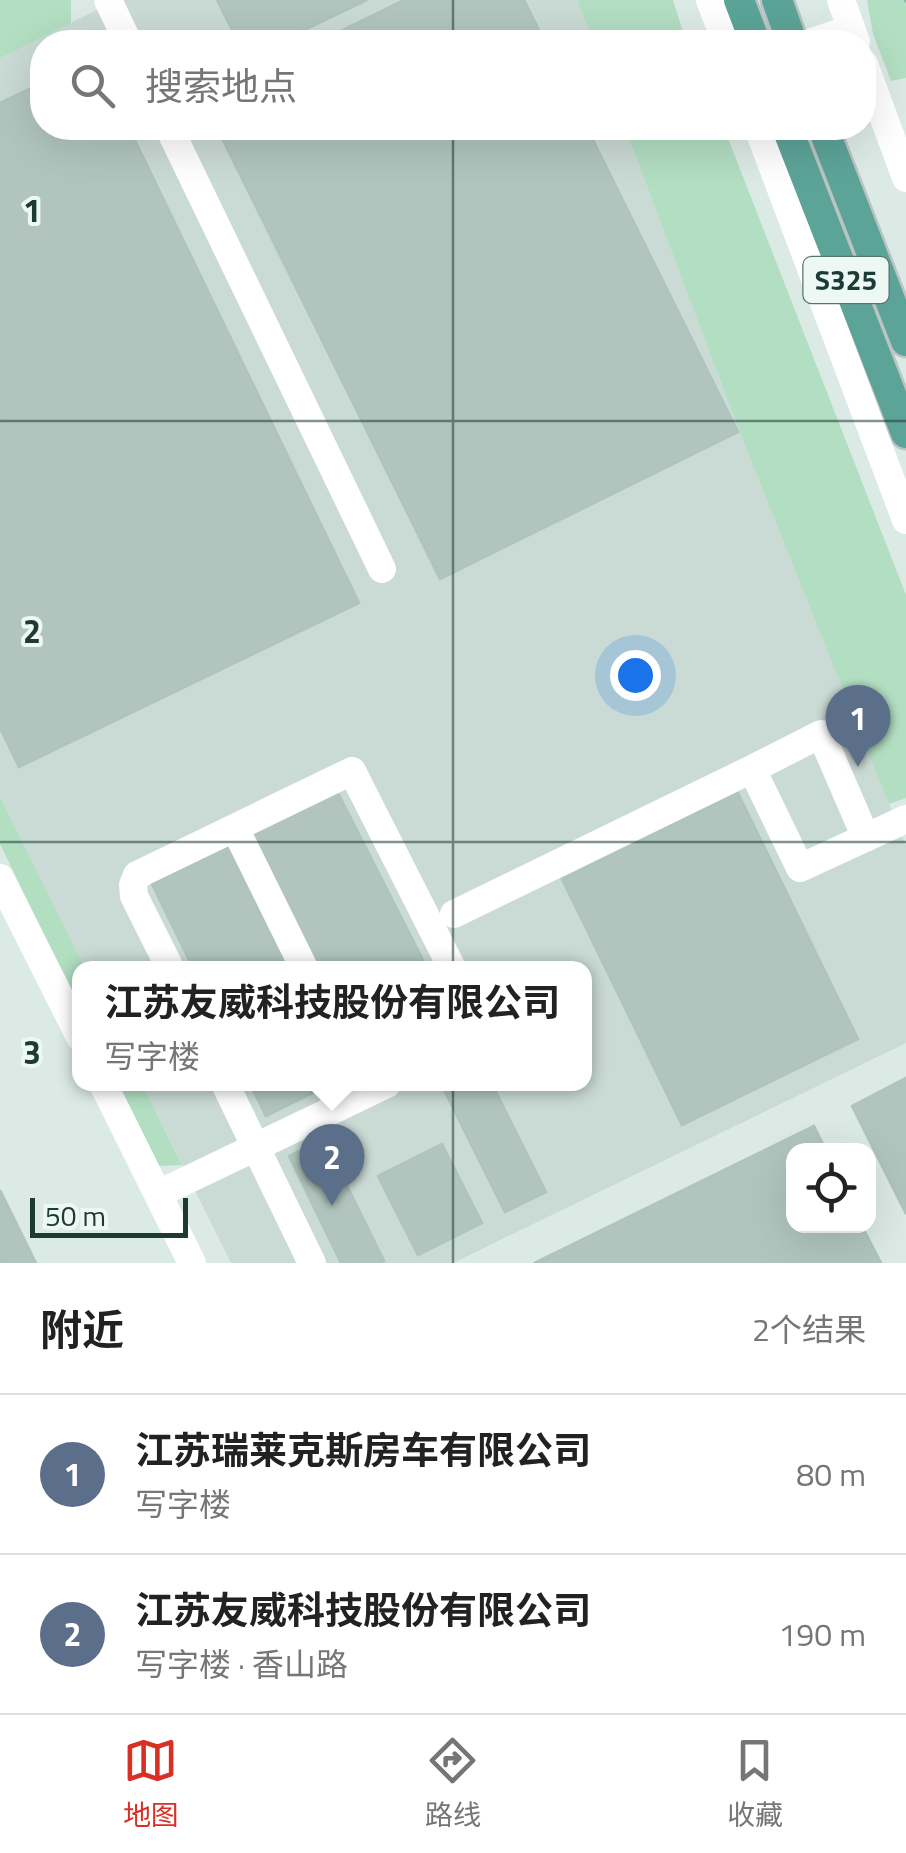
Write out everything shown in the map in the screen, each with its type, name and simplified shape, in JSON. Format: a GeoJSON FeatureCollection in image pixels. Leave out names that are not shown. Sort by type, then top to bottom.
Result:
{"type":"FeatureCollection","features":[{"type":"Feature","properties":{"kind":"main road"},"geometry":{"type":"LineString","coordinates":[[739,0],[750,30]]}},
{"type":"Feature","properties":{"kind":"main road"},"geometry":{"type":"LineString","coordinates":[[777,0],[788,30]]}},
{"type":"Feature","properties":{"kind":"main road","name":"S325"},"geometry":{"type":"LineString","coordinates":[[792,140],[906,433]]}},
{"type":"Feature","properties":{"kind":"main road","name":"S325"},"geometry":{"type":"LineString","coordinates":[[828,140],[906,341]]}},
{"type":"Feature","properties":{"kind":"street"},"geometry":{"type":"LineString","coordinates":[[108,0],[122,30]]}},
{"type":"Feature","properties":{"kind":"street"},"geometry":{"type":"LineString","coordinates":[[710,0],[721,30]]}},
{"type":"Feature","properties":{"kind":"street"},"geometry":{"type":"LineString","coordinates":[[841,0],[851,30]]}},
{"type":"Feature","properties":{"kind":"street"},"geometry":{"type":"LineString","coordinates":[[876,82],[894,109],[906,178]]}},
{"type":"Feature","properties":{"kind":"street"},"geometry":{"type":"LineString","coordinates":[[175,140],[382,569]]}},
{"type":"Feature","properties":{"kind":"street"},"geometry":{"type":"LineString","coordinates":[[763,140],[906,520]]}},
{"type":"Feature","properties":{"kind":"street"},"geometry":{"type":"LineString","coordinates":[[454,914],[821,734],[866,838]]}},
{"type":"Feature","properties":{"kind":"street"},"geometry":{"type":"LineString","coordinates":[[752,769],[800,868],[906,819]]}},
{"type":"Feature","properties":{"kind":"street"},"geometry":{"type":"LineString","coordinates":[[166,961],[134,896],[137,875],[352,771],[448,961]]}},
{"type":"Feature","properties":{"kind":"street"},"geometry":{"type":"LineString","coordinates":[[235,828],[301,961]]}},
{"type":"Feature","properties":{"kind":"street"},"geometry":{"type":"LineString","coordinates":[[0,878],[72,1021]]}},
{"type":"Feature","properties":{"kind":"street"},"geometry":{"type":"LineString","coordinates":[[106,1091],[192,1263]]}},
{"type":"Feature","properties":{"kind":"street"},"geometry":{"type":"LineString","coordinates":[[228,1091],[312,1263]]}},
{"type":"Feature","properties":{"kind":"street"},"geometry":{"type":"LineString","coordinates":[[158,1194],[364,1091]]}},
{"type":"Feature","properties":{"kind":"shaded area"},"geometry":{"type":"Polygon","coordinates":[[[117,0],[577,0],[588,30],[56,30],[117,0]]]}},
{"type":"Feature","properties":{"kind":"shaded area"},"geometry":{"type":"Polygon","coordinates":[[[30,43],[30,140],[630,140],[744,443],[906,846],[906,1043],[453,1263],[231,1263],[145,1091],[592,1091],[592,961],[82,961],[0,797],[0,58],[30,43]]]}},
{"type":"Feature","properties":{"kind":"green space"},"geometry":{"type":"Polygon","coordinates":[[[0,0],[71,0],[71,23],[57,30],[30,30],[30,43],[0,58],[0,0]]]}},
{"type":"Feature","properties":{"kind":"green space"},"geometry":{"type":"Polygon","coordinates":[[[577,0],[673,0],[682,30],[588,30],[577,0]]]}},
{"type":"Feature","properties":{"kind":"green space"},"geometry":{"type":"Polygon","coordinates":[[[867,0],[906,0],[906,78],[891,81],[876,42],[876,30],[872,30],[867,0]]]}},
{"type":"Feature","properties":{"kind":"green space"},"geometry":{"type":"Polygon","coordinates":[[[630,140],[729,140],[906,595],[906,798],[889,804],[744,443],[630,140]]]}},
{"type":"Feature","properties":{"kind":"green space"},"geometry":{"type":"Polygon","coordinates":[[[0,797],[82,961],[72,961],[72,992],[0,844],[0,797]]]}},
{"type":"Feature","properties":{"kind":"green space"},"geometry":{"type":"Polygon","coordinates":[[[121,1091],[145,1091],[182,1165],[158,1166],[121,1091]]]}},
{"type":"Feature","properties":{"kind":"building"},"geometry":{"type":"Polygon","coordinates":[[[217,0],[367,0],[304,30],[232,30],[217,0]]]}},
{"type":"Feature","properties":{"kind":"building"},"geometry":{"type":"Polygon","coordinates":[[[404,0],[524,0],[539,30],[343,30],[404,0]]]}},
{"type":"Feature","properties":{"kind":"building"},"geometry":{"type":"Polygon","coordinates":[[[30,89],[30,140],[135,140],[359,603],[19,767],[0,728],[0,103],[30,89]]]}},
{"type":"Feature","properties":{"kind":"building"},"geometry":{"type":"Polygon","coordinates":[[[223,140],[593,140],[738,432],[440,579],[223,140]]]}},
{"type":"Feature","properties":{"kind":"building"},"geometry":{"type":"Polygon","coordinates":[[[336,789],[423,961],[311,961],[246,834],[336,789]]]}},
{"type":"Feature","properties":{"kind":"building"},"geometry":{"type":"Polygon","coordinates":[[[738,793],[858,1039],[682,1125],[562,879],[738,793]]]}},
{"type":"Feature","properties":{"kind":"building"},"geometry":{"type":"Polygon","coordinates":[[[227,847],[284,961],[190,961],[152,884],[227,847]]]}},
{"type":"Feature","properties":{"kind":"building"},"geometry":{"type":"Polygon","coordinates":[[[906,1078],[906,1214],[876,1154],[876,1143],[870,1143],[852,1106],[906,1078]]]}},
{"type":"Feature","properties":{"kind":"building"},"geometry":{"type":"Polygon","coordinates":[[[254,1091],[317,1091],[266,1116],[254,1091]]]}},
{"type":"Feature","properties":{"kind":"building"},"geometry":{"type":"Polygon","coordinates":[[[444,1091],[496,1091],[546,1192],[505,1212],[444,1091]]]}},
{"type":"Feature","properties":{"kind":"building"},"geometry":{"type":"Polygon","coordinates":[[[814,1126],[822,1143],[786,1143],[786,1233],[866,1233],[881,1263],[534,1263],[814,1126]]]}},
{"type":"Feature","properties":{"kind":"building"},"geometry":{"type":"Polygon","coordinates":[[[324,1139],[384,1261],[380,1263],[341,1263],[289,1156],[324,1139]]]}},
{"type":"Feature","properties":{"kind":"building"},"geometry":{"type":"Polygon","coordinates":[[[442,1144],[482,1223],[418,1255],[378,1176],[442,1144]]]}},
{"type":"Feature","properties":{"kind":"building"},"geometry":{"type":"Polygon","coordinates":[[[0,1190],[36,1263],[0,1263],[0,1190]]]}},
{"type":"Feature","properties":{"kind":"place","name":"江苏瑞莱克斯房车有限公司"},"geometry":{"type":"Point","coordinates":[858,767]}},
{"type":"Feature","properties":{"kind":"place","name":"江苏友威科技股份有限公司"},"geometry":{"type":"Point","coordinates":[332,1206]}}]}
